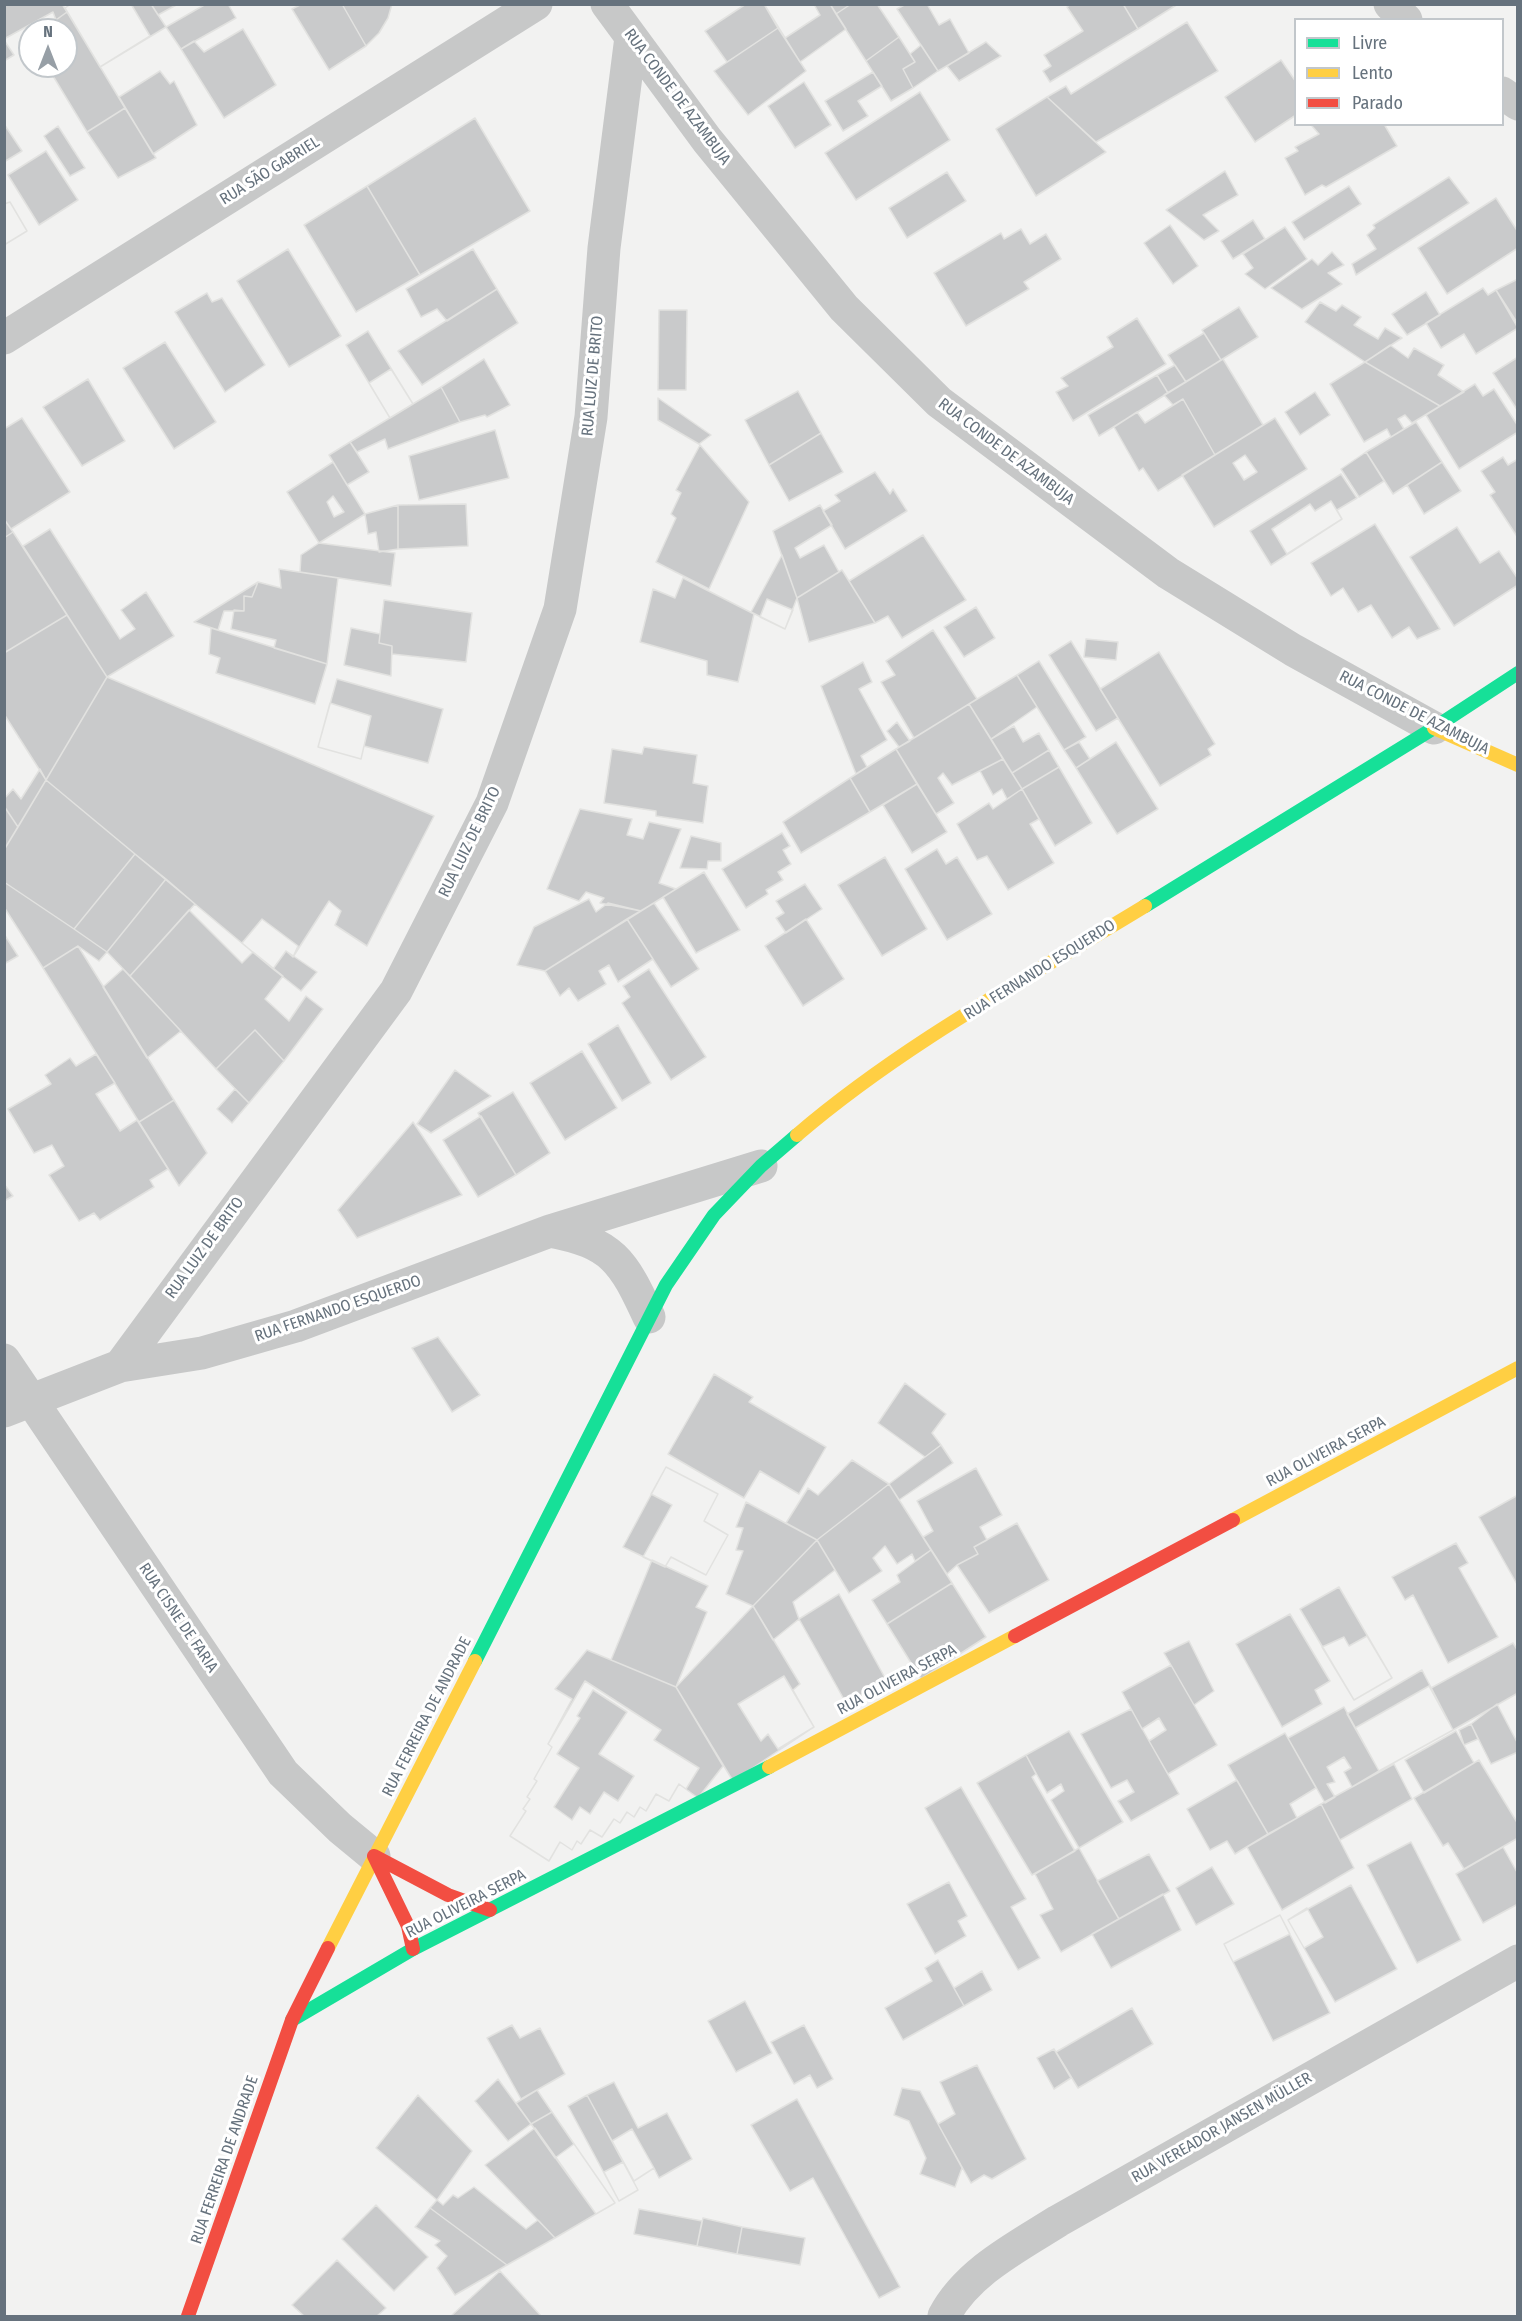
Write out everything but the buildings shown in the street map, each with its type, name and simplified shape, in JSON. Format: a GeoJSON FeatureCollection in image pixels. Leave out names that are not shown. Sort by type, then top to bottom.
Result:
{"type":"FeatureCollection","features":[{"type":"Feature","properties":{"kind":"street","name":"RUA SÃO GABRIEL"},"geometry":{"type":"LineString","coordinates":[[4,338],[536,4]]}},
{"type":"Feature","properties":{"kind":"street","name":"RUA CONDE DE AZAMBUJA"},"geometry":{"type":"LineString","coordinates":[[607,4],[707,140],[844,309],[939,402],[1168,573],[1293,650],[1434,728],[1518,765]]}},
{"type":"Feature","properties":{"kind":"street"},"geometry":{"type":"LineString","coordinates":[[1390,4],[1404,18]]}},
{"type":"Feature","properties":{"kind":"street","name":"RUA LUIZ DE BRITO"},"geometry":{"type":"LineString","coordinates":[[120,1366],[396,991],[492,803],[560,609],[591,417],[604,248],[631,37]]}},
{"type":"Feature","properties":{"kind":"street"},"geometry":{"type":"LineString","coordinates":[[1504,94],[1518,104]]}},
{"type":"Feature","properties":{"kind":"street","name":"RUA FERNANDO ESQUERDO"},"geometry":{"type":"LineString","coordinates":[[120,1366],[202,1353],[296,1326],[550,1231],[760,1166],[831,1106],[921,1043],[1434,728],[1518,673]]}},
{"type":"Feature","properties":{"kind":"street","name":"RUA FERREIRA DE ANDRADE"},"geometry":{"type":"LineString","coordinates":[[188,2316],[292,2020],[666,1285],[714,1215],[760,1166]]}},
{"type":"Feature","properties":{"kind":"street"},"geometry":{"type":"LineString","coordinates":[[550,1231],[582,1237],[607,1250],[630,1276],[649,1317]]}},
{"type":"Feature","properties":{"kind":"street","name":"RUA CISNE DE FARIA"},"geometry":{"type":"LineString","coordinates":[[4,1360],[17,1406],[283,1773],[340,1828],[374,1856]]}},
{"type":"Feature","properties":{"kind":"street"},"geometry":{"type":"LineString","coordinates":[[17,1406],[120,1366]]}},
{"type":"Feature","properties":{"kind":"street","name":"RUA OLIVEIRA SERPA"},"geometry":{"type":"LineString","coordinates":[[292,2020],[413,1949],[709,1799],[1518,1368]]}},
{"type":"Feature","properties":{"kind":"street"},"geometry":{"type":"LineString","coordinates":[[374,1856],[448,1895],[490,1910]]}},
{"type":"Feature","properties":{"kind":"street"},"geometry":{"type":"LineString","coordinates":[[374,1856],[408,1926],[413,1949]]}},
{"type":"Feature","properties":{"kind":"street","name":"RUA VEREADOR JANSEN MÜLLER"},"geometry":{"type":"LineString","coordinates":[[944,2316],[953,2299],[989,2265],[1058,2221],[1518,1961]]}},
{"type":"Feature","properties":{"kind":"traffic: fast"},"geometry":{"type":"LineString","coordinates":[[1145,906],[1434,728],[1518,673]]}},
{"type":"Feature","properties":{"kind":"traffic: fast"},"geometry":{"type":"LineString","coordinates":[[475,1661],[666,1285],[714,1215],[761,1166],[797,1135]]}},
{"type":"Feature","properties":{"kind":"traffic: fast"},"geometry":{"type":"LineString","coordinates":[[292,2020],[413,1949],[769,1767]]}},
{"type":"Feature","properties":{"kind":"traffic: slow"},"geometry":{"type":"LineString","coordinates":[[1434,728],[1518,765]]}},
{"type":"Feature","properties":{"kind":"traffic: slow"},"geometry":{"type":"LineString","coordinates":[[797,1135],[837,1102],[922,1042],[1145,906]]}},
{"type":"Feature","properties":{"kind":"traffic: slow"},"geometry":{"type":"LineString","coordinates":[[1233,1520],[1518,1368]]}},
{"type":"Feature","properties":{"kind":"traffic: slow"},"geometry":{"type":"LineString","coordinates":[[769,1767],[1015,1636]]}},
{"type":"Feature","properties":{"kind":"traffic: slow"},"geometry":{"type":"LineString","coordinates":[[328,1948],[475,1661]]}},
{"type":"Feature","properties":{"kind":"traffic: jam"},"geometry":{"type":"LineString","coordinates":[[1015,1636],[1233,1520]]}},
{"type":"Feature","properties":{"kind":"traffic: jam"},"geometry":{"type":"LineString","coordinates":[[374,1856],[448,1895],[490,1910]]}},
{"type":"Feature","properties":{"kind":"traffic: jam"},"geometry":{"type":"LineString","coordinates":[[374,1856],[408,1926],[413,1949]]}},
{"type":"Feature","properties":{"kind":"traffic: jam"},"geometry":{"type":"LineString","coordinates":[[188,2316],[292,2020],[328,1948]]}}]}
